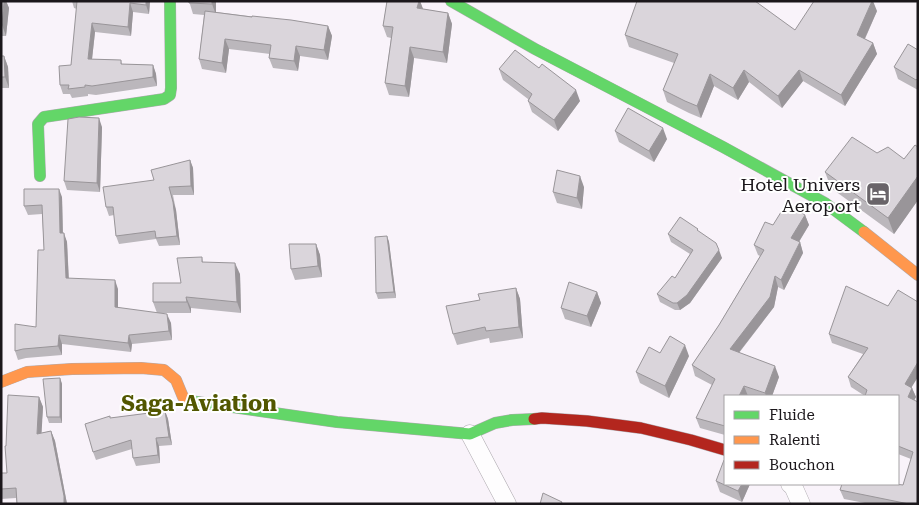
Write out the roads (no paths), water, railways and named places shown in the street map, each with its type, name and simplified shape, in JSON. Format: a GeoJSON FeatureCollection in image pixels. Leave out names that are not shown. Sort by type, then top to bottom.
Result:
{"type":"FeatureCollection","features":[{"type":"Feature","properties":{"kind":"street"},"geometry":{"type":"LineString","coordinates":[[40,176],[38,124],[44,117],[164,98],[170,95],[170,1]]}},
{"type":"Feature","properties":{"kind":"street"},"geometry":{"type":"LineString","coordinates":[[452,1],[535,49],[723,147],[825,203],[918,275]]}},
{"type":"Feature","properties":{"kind":"street"},"geometry":{"type":"LineString","coordinates":[[1,382],[27,372],[72,369],[164,370],[176,380],[183,396],[199,403],[337,422],[470,434],[495,423],[512,420],[542,418],[587,421],[640,428],[724,450]]}},
{"type":"Feature","properties":{"kind":"street"},"geometry":{"type":"LineString","coordinates":[[470,434],[507,504]]}},
{"type":"Feature","properties":{"kind":"street"},"geometry":{"type":"LineString","coordinates":[[792,485],[801,504]]}},
{"type":"Feature","properties":{"kind":"place","name":"Hotel Univers Aeroport"},"geometry":{"type":"Point","coordinates":[878,194]}},
{"type":"Feature","properties":{"kind":"district","name":"Saga-Aviation"},"geometry":{"type":"Point","coordinates":[199,403]}}]}
